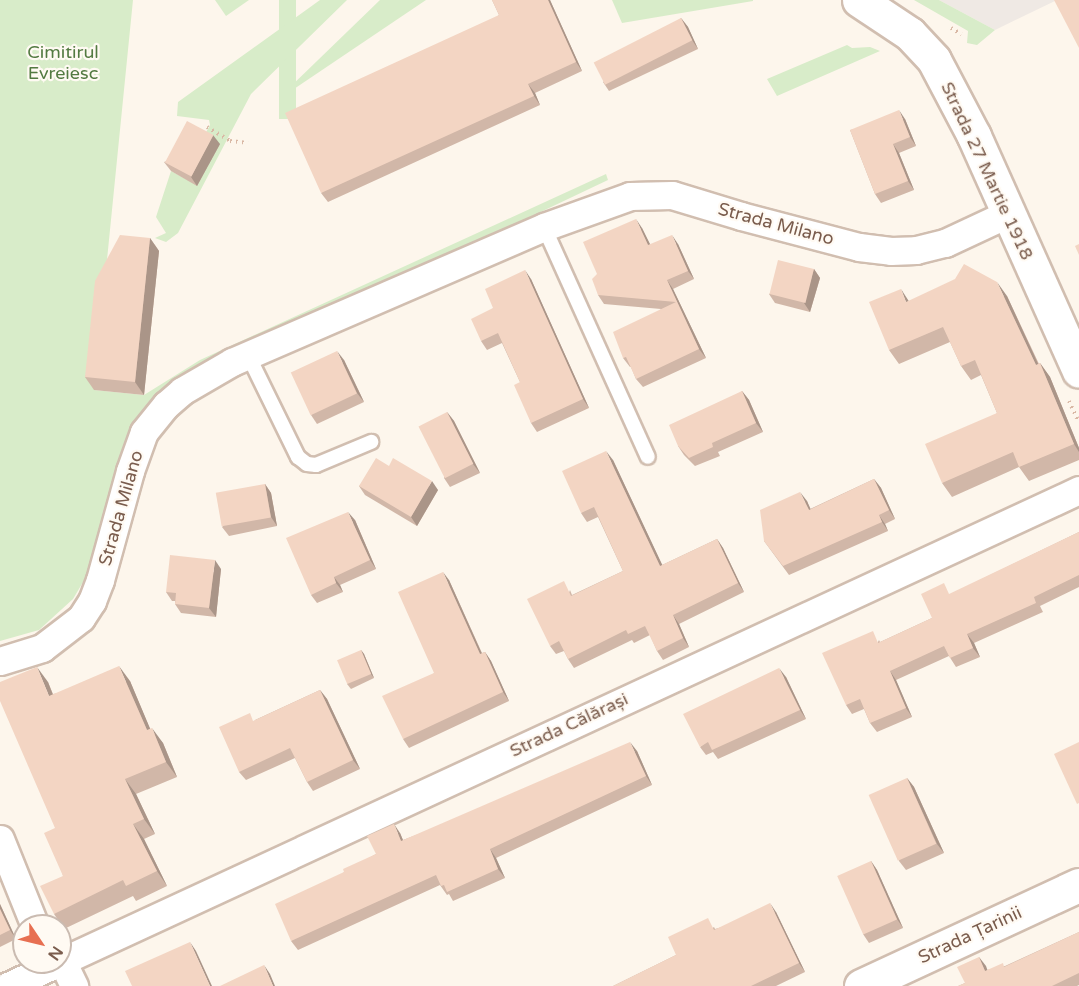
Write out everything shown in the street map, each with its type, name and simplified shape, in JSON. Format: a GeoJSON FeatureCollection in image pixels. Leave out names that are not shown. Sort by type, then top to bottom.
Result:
{"type":"FeatureCollection","features":[{"type":"Feature","properties":{"kind":"main road","name":"Strada 27 Martie 1918"},"geometry":{"type":"LineString","coordinates":[[859,0],[910,34],[934,60],[974,136],[1079,371]]}},
{"type":"Feature","properties":{"kind":"main road","name":"Strada Țarinii"},"geometry":{"type":"LineString","coordinates":[[861,986],[1079,885]]}},
{"type":"Feature","properties":{"kind":"street","name":"Strada Milano"},"geometry":{"type":"LineString","coordinates":[[0,661],[42,648],[81,618],[93,601],[130,471],[144,432],[155,417],[182,391],[248,355],[544,227],[630,196],[672,195],[859,247],[891,251],[916,250],[945,243],[1007,214]]}},
{"type":"Feature","properties":{"kind":"street","name":"Strada Călărași"},"geometry":{"type":"LineString","coordinates":[[72,956],[1079,490]]}},
{"type":"Feature","properties":{"kind":"street"},"geometry":{"type":"LineString","coordinates":[[0,839],[30,914]]}},
{"type":"Feature","properties":{"kind":"street","name":"Strada Călărași"},"geometry":{"type":"LineString","coordinates":[[8,986],[34,974]]}},
{"type":"Feature","properties":{"kind":"lane"},"geometry":{"type":"LineString","coordinates":[[544,227],[648,457]]}},
{"type":"Feature","properties":{"kind":"lane"},"geometry":{"type":"LineString","coordinates":[[248,355],[298,457],[307,464],[316,465],[371,442]]}},
{"type":"Feature","properties":{"kind":"path"},"geometry":{"type":"LineString","coordinates":[[207,128],[230,141],[248,143]]}},
{"type":"Feature","properties":{"kind":"shaded area"},"geometry":{"type":"Polygon","coordinates":[[[939,0],[1057,0],[995,30],[939,0]]]}},
{"type":"Feature","properties":{"kind":"green space","name":"Cimitirul Evreiesc"},"geometry":{"type":"Polygon","coordinates":[[[0,0],[133,0],[94,390],[144,395],[200,360],[606,174],[608,180],[168,389],[147,406],[134,428],[89,572],[73,599],[39,630],[0,641],[0,0]]]}},
{"type":"Feature","properties":{"kind":"green space"},"geometry":{"type":"Polygon","coordinates":[[[215,0],[249,0],[226,16],[215,0]]]}},
{"type":"Feature","properties":{"kind":"green space"},"geometry":{"type":"Polygon","coordinates":[[[279,0],[296,0],[296,119],[279,119],[279,0]]]}},
{"type":"Feature","properties":{"kind":"green space"},"geometry":{"type":"Polygon","coordinates":[[[320,0],[347,0],[251,94],[178,233],[166,242],[155,238],[166,233],[156,217],[171,171],[197,185],[204,136],[210,125],[209,120],[177,116],[178,102],[320,0]]]}},
{"type":"Feature","properties":{"kind":"green space"},"geometry":{"type":"Polygon","coordinates":[[[380,0],[426,0],[288,93],[286,91],[380,0]]]}},
{"type":"Feature","properties":{"kind":"green space"},"geometry":{"type":"Polygon","coordinates":[[[612,0],[753,0],[753,1],[622,23],[612,0]]]}},
{"type":"Feature","properties":{"kind":"green space"},"geometry":{"type":"Polygon","coordinates":[[[914,0],[939,0],[995,30],[977,45],[967,43],[968,31],[914,0]]]}},
{"type":"Feature","properties":{"kind":"green space"},"geometry":{"type":"Polygon","coordinates":[[[847,45],[852,48],[870,47],[880,51],[777,96],[767,79],[847,45]]]}},
{"type":"Feature","properties":{"kind":"building"},"geometry":{"type":"Polygon","coordinates":[[[492,0],[548,0],[576,62],[528,84],[534,96],[321,193],[285,113],[499,15],[492,0]]]}},
{"type":"Feature","properties":{"kind":"building"},"geometry":{"type":"Polygon","coordinates":[[[1054,0],[1079,0],[1079,48],[1054,0]]]}},
{"type":"Feature","properties":{"kind":"building"},"geometry":{"type":"Polygon","coordinates":[[[681,18],[692,40],[605,85],[594,62],[681,18]]]}},
{"type":"Feature","properties":{"kind":"building"},"geometry":{"type":"Polygon","coordinates":[[[899,110],[910,137],[893,144],[908,181],[875,194],[850,130],[899,110]]]}},
{"type":"Feature","properties":{"kind":"building"},"geometry":{"type":"Polygon","coordinates":[[[187,121],[213,135],[191,177],[165,162],[187,121]]]}},
{"type":"Feature","properties":{"kind":"building"},"geometry":{"type":"Polygon","coordinates":[[[636,219],[648,245],[672,235],[688,271],[667,280],[699,349],[636,379],[626,357],[623,358],[613,332],[676,302],[598,295],[592,279],[597,274],[583,242],[636,219]]]}},
{"type":"Feature","properties":{"kind":"building"},"geometry":{"type":"Polygon","coordinates":[[[120,235],[150,238],[135,382],[85,377],[95,281],[120,235]]]}},
{"type":"Feature","properties":{"kind":"building"},"geometry":{"type":"Polygon","coordinates":[[[778,260],[814,269],[805,303],[770,294],[778,260]]]}},
{"type":"Feature","properties":{"kind":"building"},"geometry":{"type":"Polygon","coordinates":[[[964,264],[997,282],[1036,365],[1040,363],[1074,444],[1019,467],[1013,452],[942,483],[925,444],[997,413],[975,360],[961,366],[943,327],[889,350],[869,302],[901,289],[906,302],[955,279],[964,264]]]}},
{"type":"Feature","properties":{"kind":"building"},"geometry":{"type":"Polygon","coordinates":[[[525,270],[583,399],[531,423],[514,385],[520,382],[498,333],[481,341],[471,319],[493,308],[485,289],[525,270]]]}},
{"type":"Feature","properties":{"kind":"building"},"geometry":{"type":"Polygon","coordinates":[[[337,351],[357,394],[311,415],[291,373],[337,351]]]}},
{"type":"Feature","properties":{"kind":"building"},"geometry":{"type":"Polygon","coordinates":[[[742,391],[756,423],[712,443],[713,447],[689,458],[678,446],[669,425],[742,391]]]}},
{"type":"Feature","properties":{"kind":"building"},"geometry":{"type":"Polygon","coordinates":[[[447,412],[473,464],[445,478],[418,427],[447,412]]]}},
{"type":"Feature","properties":{"kind":"building"},"geometry":{"type":"Polygon","coordinates":[[[606,451],[660,566],[717,539],[738,583],[673,615],[683,638],[657,651],[645,626],[628,634],[626,630],[568,659],[559,641],[550,646],[527,599],[564,581],[571,596],[623,571],[594,507],[581,513],[562,471],[606,451]]]}},
{"type":"Feature","properties":{"kind":"building"},"geometry":{"type":"Polygon","coordinates":[[[376,458],[389,466],[393,458],[432,481],[411,517],[359,486],[376,458]]]}},
{"type":"Feature","properties":{"kind":"building"},"geometry":{"type":"Polygon","coordinates":[[[874,479],[889,510],[879,515],[882,522],[783,566],[764,541],[760,510],[800,492],[809,510],[874,479]]]}},
{"type":"Feature","properties":{"kind":"building"},"geometry":{"type":"Polygon","coordinates":[[[265,484],[271,517],[222,526],[216,493],[265,484]]]}},
{"type":"Feature","properties":{"kind":"building"},"geometry":{"type":"Polygon","coordinates":[[[348,512],[370,560],[334,577],[336,583],[311,595],[286,538],[348,512]]]}},
{"type":"Feature","properties":{"kind":"building"},"geometry":{"type":"Polygon","coordinates":[[[1079,532],[1079,575],[1034,597],[1036,603],[967,634],[973,648],[950,658],[944,646],[890,671],[906,708],[870,723],[860,699],[846,705],[822,653],[873,631],[878,643],[932,618],[921,594],[944,583],[949,594],[1079,532]]]}},
{"type":"Feature","properties":{"kind":"building"},"geometry":{"type":"Polygon","coordinates":[[[170,555],[215,560],[209,608],[175,604],[176,593],[166,592],[170,555]]]}},
{"type":"Feature","properties":{"kind":"building"},"geometry":{"type":"Polygon","coordinates":[[[443,572],[480,654],[485,652],[503,692],[403,739],[382,696],[434,673],[398,592],[443,572]]]}},
{"type":"Feature","properties":{"kind":"building"},"geometry":{"type":"Polygon","coordinates":[[[361,650],[371,674],[347,684],[337,660],[361,650]]]}},
{"type":"Feature","properties":{"kind":"building"},"geometry":{"type":"Polygon","coordinates":[[[119,666],[147,730],[152,728],[166,762],[125,779],[144,819],[133,824],[157,871],[126,886],[123,880],[54,914],[40,886],[63,876],[44,833],[55,828],[0,701],[0,682],[37,667],[49,696],[119,666]]]}},
{"type":"Feature","properties":{"kind":"building"},"geometry":{"type":"Polygon","coordinates":[[[779,668],[800,710],[712,750],[708,742],[700,747],[683,714],[779,668]]]}},
{"type":"Feature","properties":{"kind":"building"},"geometry":{"type":"Polygon","coordinates":[[[320,690],[353,760],[307,782],[290,748],[239,772],[219,727],[250,713],[253,721],[320,690]]]}},
{"type":"Feature","properties":{"kind":"building"},"geometry":{"type":"Polygon","coordinates":[[[630,742],[646,776],[490,849],[498,869],[447,892],[436,875],[291,941],[275,904],[344,872],[343,869],[376,854],[367,836],[394,824],[401,841],[630,742]]]}},
{"type":"Feature","properties":{"kind":"building"},"geometry":{"type":"Polygon","coordinates":[[[1079,742],[1079,803],[1077,804],[1054,754],[1079,742]]]}},
{"type":"Feature","properties":{"kind":"building"},"geometry":{"type":"Polygon","coordinates":[[[907,778],[936,844],[898,861],[869,795],[907,778]]]}},
{"type":"Feature","properties":{"kind":"building"},"geometry":{"type":"Polygon","coordinates":[[[871,861],[897,919],[863,935],[837,876],[871,861]]]}},
{"type":"Feature","properties":{"kind":"building"},"geometry":{"type":"Polygon","coordinates":[[[770,903],[799,963],[751,986],[613,986],[676,955],[668,937],[708,918],[714,930],[770,903]]]}},
{"type":"Feature","properties":{"kind":"building"},"geometry":{"type":"Polygon","coordinates":[[[0,909],[10,930],[0,935],[0,909]]]}},
{"type":"Feature","properties":{"kind":"building"},"geometry":{"type":"Polygon","coordinates":[[[1079,932],[1079,973],[1052,986],[958,986],[965,983],[957,967],[979,957],[985,971],[1003,963],[1004,967],[1079,932]]]}},
{"type":"Feature","properties":{"kind":"building"},"geometry":{"type":"Polygon","coordinates":[[[190,942],[210,986],[132,986],[125,971],[190,942]]]}},
{"type":"Feature","properties":{"kind":"building"},"geometry":{"type":"Polygon","coordinates":[[[264,965],[273,986],[220,986],[264,965]]]}}]}
